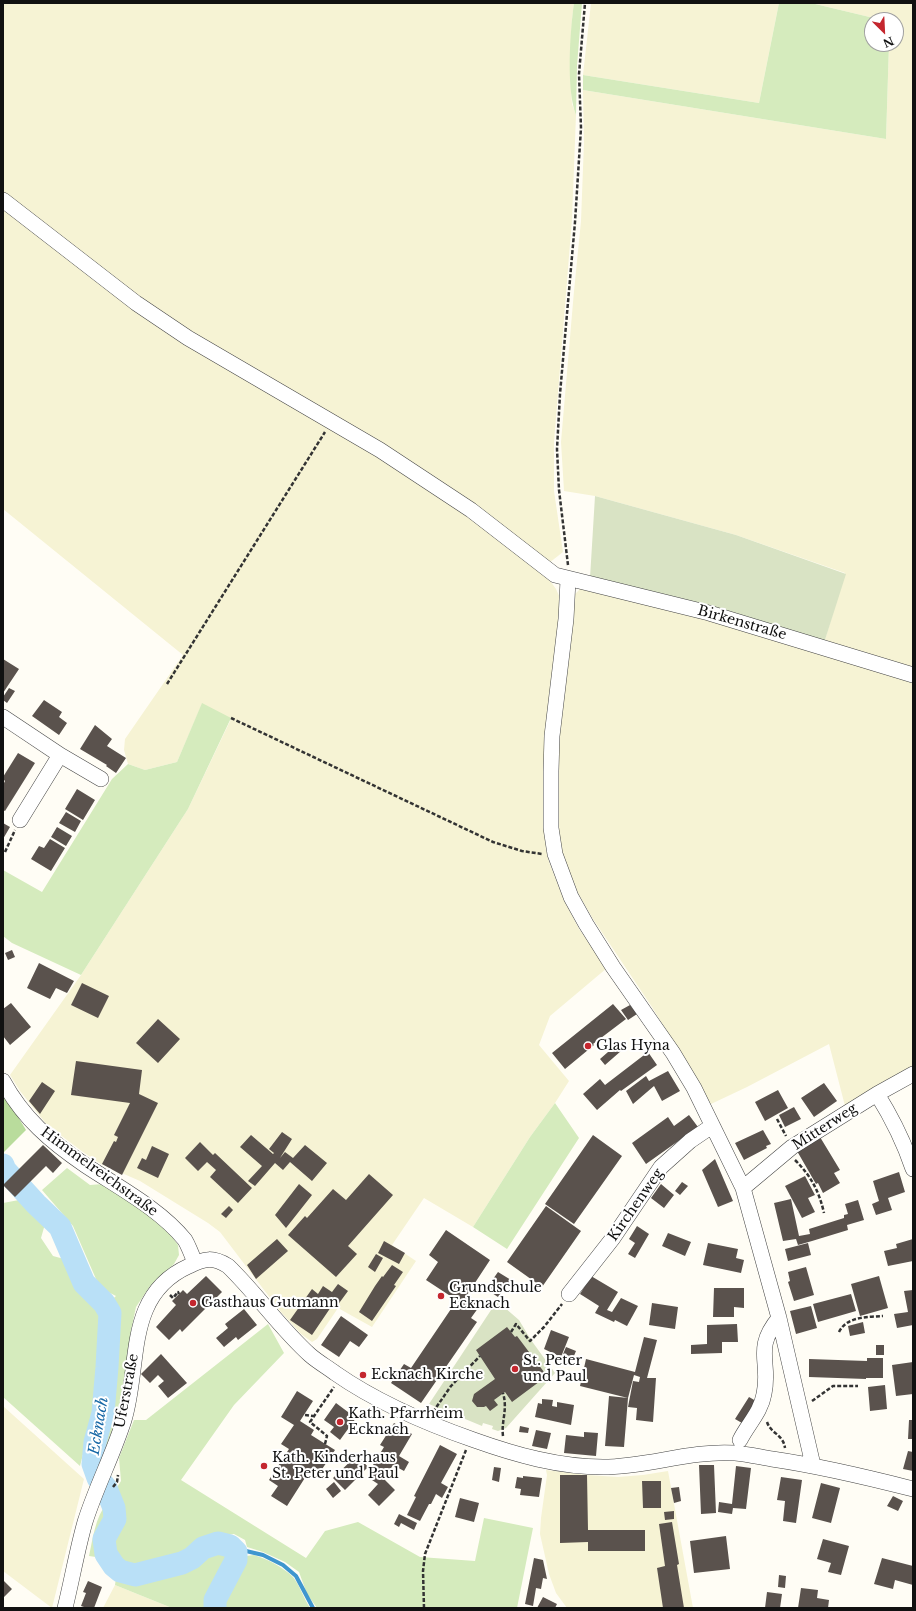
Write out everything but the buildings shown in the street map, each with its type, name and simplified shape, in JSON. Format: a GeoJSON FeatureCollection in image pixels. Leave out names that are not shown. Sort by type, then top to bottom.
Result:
{"type":"FeatureCollection","features":[{"type":"Feature","properties":{"kind":"street","name":"Birkenstraße"},"geometry":{"type":"LineString","coordinates":[[3,200],[136,303],[188,338],[380,450],[471,510],[555,575],[568,580],[709,613],[913,675]]}},
{"type":"Feature","properties":{"kind":"street"},"geometry":{"type":"LineString","coordinates":[[568,580],[566,619],[552,736],[551,828],[555,854],[571,897],[586,924],[613,967],[673,1053],[694,1088],[743,1188],[779,1318],[813,1465]]}},
{"type":"Feature","properties":{"kind":"street"},"geometry":{"type":"LineString","coordinates":[[3,717],[60,755],[101,779]]}},
{"type":"Feature","properties":{"kind":"street"},"geometry":{"type":"LineString","coordinates":[[20,820],[60,755]]}},
{"type":"Feature","properties":{"kind":"street","name":"Mitterweg"},"geometry":{"type":"LineString","coordinates":[[743,1188],[789,1149],[877,1094],[913,1074]]}},
{"type":"Feature","properties":{"kind":"street","name":"Himmelreichstraße"},"geometry":{"type":"LineString","coordinates":[[3,1081],[20,1108],[38,1128],[59,1146],[121,1188],[175,1229],[186,1242],[195,1263]]}},
{"type":"Feature","properties":{"kind":"street"},"geometry":{"type":"LineString","coordinates":[[877,1094],[892,1119],[908,1152],[913,1168]]}},
{"type":"Feature","properties":{"kind":"street","name":"Kirchenweg"},"geometry":{"type":"LineString","coordinates":[[570,1294],[613,1238],[661,1167],[690,1141],[712,1126]]}},
{"type":"Feature","properties":{"kind":"street","name":"Uferstraße"},"geometry":{"type":"LineString","coordinates":[[65,1608],[86,1522],[125,1418],[131,1391],[138,1331],[144,1312],[155,1294],[170,1277],[182,1268],[206,1260],[217,1260],[228,1266],[311,1356],[341,1377],[380,1401],[428,1424],[528,1458],[556,1463],[603,1468],[639,1465],[693,1454],[734,1453],[813,1465],[865,1476],[913,1489]]}},
{"type":"Feature","properties":{"kind":"street"},"geometry":{"type":"LineString","coordinates":[[740,1440],[753,1420],[765,1393],[764,1348],[769,1330],[779,1318]]}},
{"type":"Feature","properties":{"kind":"path"},"geometry":{"type":"LineString","coordinates":[[568,580],[568,563],[559,490],[557,449],[581,128],[579,74],[585,3]]}},
{"type":"Feature","properties":{"kind":"path"},"geometry":{"type":"LineString","coordinates":[[167,684],[332,421]]}},
{"type":"Feature","properties":{"kind":"path"},"geometry":{"type":"LineString","coordinates":[[231,718],[493,842],[522,851],[555,854]]}},
{"type":"Feature","properties":{"kind":"path"},"geometry":{"type":"LineString","coordinates":[[5,852],[20,820]]}},
{"type":"Feature","properties":{"kind":"path"},"geometry":{"type":"LineString","coordinates":[[777,1119],[789,1149],[820,1195],[824,1213]]}},
{"type":"Feature","properties":{"kind":"path"},"geometry":{"type":"LineString","coordinates":[[173,1298],[178,1292],[179,1294]]}},
{"type":"Feature","properties":{"kind":"path"},"geometry":{"type":"LineString","coordinates":[[511,1332],[516,1324],[530,1341],[544,1327],[570,1294]]}},
{"type":"Feature","properties":{"kind":"path"},"geometry":{"type":"LineString","coordinates":[[839,1332],[841,1327],[855,1318],[883,1316]]}},
{"type":"Feature","properties":{"kind":"path"},"geometry":{"type":"LineString","coordinates":[[428,1424],[436,1407],[451,1386],[480,1356]]}},
{"type":"Feature","properties":{"kind":"path"},"geometry":{"type":"LineString","coordinates":[[325,1444],[327,1436],[310,1422],[341,1377]]}},
{"type":"Feature","properties":{"kind":"path"},"geometry":{"type":"LineString","coordinates":[[800,1409],[833,1386],[858,1386]]}},
{"type":"Feature","properties":{"kind":"path"},"geometry":{"type":"LineString","coordinates":[[503,1393],[506,1402],[502,1429],[503,1436]]}},
{"type":"Feature","properties":{"kind":"path"},"geometry":{"type":"LineString","coordinates":[[761,1404],[768,1427],[784,1441],[784,1460]]}},
{"type":"Feature","properties":{"kind":"path"},"geometry":{"type":"LineString","coordinates":[[305,1415],[313,1416]]}},
{"type":"Feature","properties":{"kind":"path"},"geometry":{"type":"LineString","coordinates":[[424,1608],[423,1571],[425,1554],[469,1438]]}},
{"type":"Feature","properties":{"kind":"shaded area"},"geometry":{"type":"Polygon","coordinates":[[[3,3],[574,3],[570,72],[572,104],[576,115],[572,219],[554,442],[554,491],[563,552],[549,563],[157,312],[3,193],[3,3]]]}},
{"type":"Feature","properties":{"kind":"shaded area"},"geometry":{"type":"Polygon","coordinates":[[[591,3],[779,3],[759,103],[583,75],[591,3]]]}},
{"type":"Feature","properties":{"kind":"shaded area"},"geometry":{"type":"Polygon","coordinates":[[[811,3],[913,3],[913,671],[824,643],[845,573],[736,535],[595,496],[564,491],[561,442],[581,221],[584,142],[583,90],[886,139],[889,52],[904,52],[904,12],[864,12],[864,16],[811,3]]]}},
{"type":"Feature","properties":{"kind":"shaded area"},"geometry":{"type":"Polygon","coordinates":[[[3,203],[75,261],[443,496],[548,578],[556,589],[560,598],[560,618],[543,770],[543,802],[546,848],[549,862],[564,900],[579,929],[607,968],[550,1016],[539,1045],[569,1081],[555,1103],[530,1137],[473,1227],[424,1198],[392,1245],[416,1261],[372,1327],[338,1308],[317,1339],[312,1342],[301,1334],[280,1311],[220,1232],[140,1181],[101,1164],[83,1152],[47,1125],[20,1091],[10,1075],[81,975],[188,809],[231,719],[202,704],[177,762],[145,770],[128,764],[124,750],[125,739],[183,655],[3,509],[3,203]]]}},
{"type":"Feature","properties":{"kind":"shaded area"},"geometry":{"type":"Polygon","coordinates":[[[588,586],[715,618],[913,682],[913,1066],[888,1079],[845,1106],[829,1044],[711,1104],[652,1007],[593,919],[578,893],[562,853],[558,827],[557,802],[559,736],[574,595],[580,589],[588,586]]]}},
{"type":"Feature","properties":{"kind":"shaded area"},"geometry":{"type":"Polygon","coordinates":[[[3,1406],[84,1479],[52,1608],[3,1571],[3,1406]]]}},
{"type":"Feature","properties":{"kind":"shaded area"},"geometry":{"type":"Polygon","coordinates":[[[546,1470],[618,1477],[668,1471],[693,1608],[567,1608],[556,1593],[549,1574],[540,1534],[547,1475],[546,1470]]]}},
{"type":"Feature","properties":{"kind":"shaded area"},"geometry":{"type":"Polygon","coordinates":[[[115,1585],[172,1608],[103,1608],[115,1585]]]}},
{"type":"Feature","properties":{"kind":"green space"},"geometry":{"type":"Polygon","coordinates":[[[574,3],[582,3],[577,66],[576,115],[573,104],[570,76],[570,44],[574,3]]]}},
{"type":"Feature","properties":{"kind":"green space"},"geometry":{"type":"Polygon","coordinates":[[[779,3],[811,3],[864,16],[864,52],[889,52],[886,139],[583,90],[583,75],[759,103],[779,3]]]}},
{"type":"Feature","properties":{"kind":"green space"},"geometry":{"type":"Polygon","coordinates":[[[595,496],[736,535],[846,574],[824,643],[590,578],[595,496]]]}},
{"type":"Feature","properties":{"kind":"green space"},"geometry":{"type":"Polygon","coordinates":[[[202,703],[231,718],[188,809],[81,975],[12,943],[3,936],[3,870],[42,892],[112,779],[128,764],[145,770],[177,762],[202,703]]]}},
{"type":"Feature","properties":{"kind":"green space"},"geometry":{"type":"Polygon","coordinates":[[[3,1092],[26,1130],[3,1153],[3,1092]]]}},
{"type":"Feature","properties":{"kind":"green space"},"geometry":{"type":"Polygon","coordinates":[[[555,1103],[579,1138],[507,1249],[473,1227],[530,1137],[555,1103]]]}},
{"type":"Feature","properties":{"kind":"green space"},"geometry":{"type":"Polygon","coordinates":[[[67,1168],[90,1185],[103,1184],[150,1216],[170,1234],[178,1245],[179,1255],[174,1264],[150,1286],[136,1307],[131,1331],[124,1391],[117,1418],[92,1483],[83,1454],[80,1466],[3,1397],[3,1203],[19,1200],[45,1224],[41,1238],[53,1256],[64,1259],[65,1254],[80,1287],[104,1307],[116,1296],[104,1290],[96,1279],[73,1226],[42,1190],[67,1168]]]}},
{"type":"Feature","properties":{"kind":"green space"},"geometry":{"type":"Polygon","coordinates":[[[497,1301],[519,1320],[531,1340],[555,1373],[506,1428],[498,1431],[492,1429],[493,1426],[483,1423],[482,1426],[429,1404],[497,1301]]]}},
{"type":"Feature","properties":{"kind":"green space"},"geometry":{"type":"Polygon","coordinates":[[[268,1324],[284,1353],[234,1405],[181,1480],[306,1558],[325,1531],[358,1522],[420,1557],[475,1561],[484,1518],[533,1528],[517,1608],[317,1608],[307,1594],[299,1572],[285,1562],[263,1552],[247,1547],[245,1540],[234,1534],[220,1536],[203,1542],[179,1560],[135,1569],[123,1565],[116,1558],[111,1544],[115,1530],[124,1514],[116,1489],[121,1481],[119,1458],[134,1420],[146,1420],[268,1324]]]}},
{"type":"Feature","properties":{"kind":"green space"},"geometry":{"type":"Polygon","coordinates":[[[107,1503],[110,1518],[102,1542],[101,1551],[108,1565],[120,1574],[134,1576],[177,1569],[183,1567],[203,1552],[217,1546],[223,1547],[227,1550],[231,1555],[212,1596],[211,1608],[172,1608],[115,1585],[116,1578],[96,1557],[89,1556],[97,1522],[107,1503]]]}},
{"type":"Feature","properties":{"kind":"green space"},"geometry":{"type":"Polygon","coordinates":[[[254,1555],[275,1564],[293,1577],[310,1608],[221,1608],[223,1594],[233,1574],[246,1556],[254,1555]]]}},
{"type":"Feature","properties":{"kind":"waterway","name":"Ecknach"},"geometry":{"type":"LineString","coordinates":[[3,1165],[5,1170],[36,1204],[60,1227],[84,1283],[104,1303],[110,1313],[103,1413],[95,1442],[93,1464],[98,1478],[106,1488],[114,1508],[115,1519],[104,1539],[106,1554],[114,1566],[120,1571],[135,1575],[182,1563],[192,1558],[203,1548],[218,1543],[230,1546],[236,1552],[236,1560],[215,1600],[215,1608]]}},
{"type":"Feature","properties":{"kind":"waterway"},"geometry":{"type":"LineString","coordinates":[[236,1552],[246,1551],[263,1555],[283,1565],[296,1576],[313,1608]]}},
{"type":"Feature","properties":{"kind":"place","name":"Glas Hyna"},"geometry":{"type":"Point","coordinates":[588,1046]}},
{"type":"Feature","properties":{"kind":"place","name":"Grundschule Ecknach"},"geometry":{"type":"Point","coordinates":[441,1296]}},
{"type":"Feature","properties":{"kind":"place","name":"Gasthaus Gutmann"},"geometry":{"type":"Point","coordinates":[193,1303]}},
{"type":"Feature","properties":{"kind":"place","name":"St. Peter und Paul"},"geometry":{"type":"Point","coordinates":[515,1369]}},
{"type":"Feature","properties":{"kind":"place","name":"Ecknach Kirche"},"geometry":{"type":"Point","coordinates":[363,1375]}},
{"type":"Feature","properties":{"kind":"place","name":"Kath. Pfarrheim Ecknach"},"geometry":{"type":"Point","coordinates":[340,1422]}},
{"type":"Feature","properties":{"kind":"place","name":"Kath. Kinderhaus St. Peter und Paul"},"geometry":{"type":"Point","coordinates":[264,1466]}}]}
